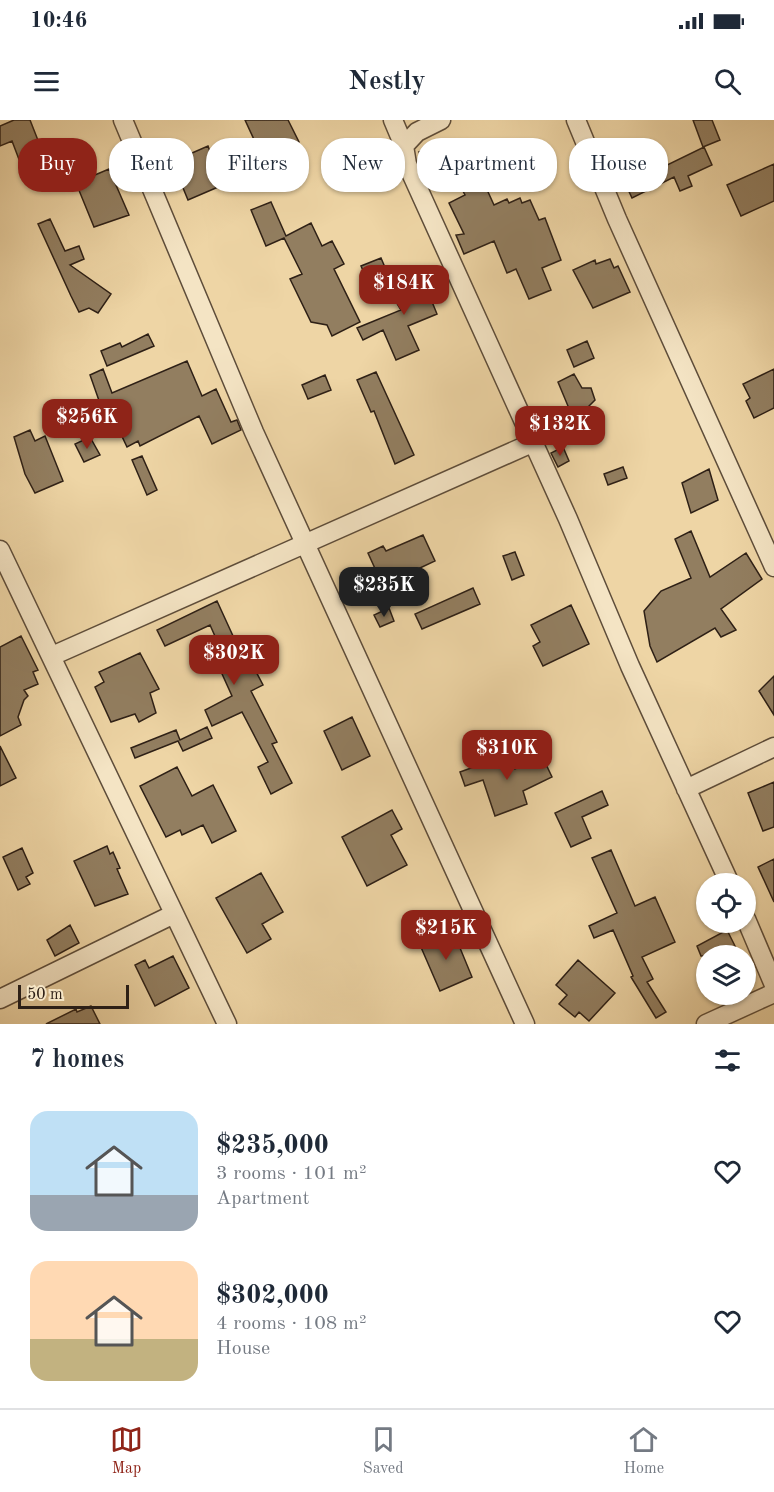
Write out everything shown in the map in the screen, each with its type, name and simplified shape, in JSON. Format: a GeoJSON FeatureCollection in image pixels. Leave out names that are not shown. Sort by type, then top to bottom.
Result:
{"type":"FeatureCollection","features":[{"type":"Feature","properties":{"kind":"street"},"geometry":{"type":"LineString","coordinates":[[123,120],[254,432],[525,1024]]}},
{"type":"Feature","properties":{"kind":"street"},"geometry":{"type":"LineString","coordinates":[[393,120],[401,138]]}},
{"type":"Feature","properties":{"kind":"street"},"geometry":{"type":"LineString","coordinates":[[405,145],[417,132],[441,120]]}},
{"type":"Feature","properties":{"kind":"street"},"geometry":{"type":"LineString","coordinates":[[576,120],[617,219],[774,567]]}},
{"type":"Feature","properties":{"kind":"street"},"geometry":{"type":"LineString","coordinates":[[405,155],[406,164],[568,519],[630,666],[725,873]]}},
{"type":"Feature","properties":{"kind":"street"},"geometry":{"type":"LineString","coordinates":[[52,656],[532,443]]}},
{"type":"Feature","properties":{"kind":"street"},"geometry":{"type":"LineString","coordinates":[[0,550],[227,1024]]}},
{"type":"Feature","properties":{"kind":"street"},"geometry":{"type":"LineString","coordinates":[[686,789],[774,747]]}},
{"type":"Feature","properties":{"kind":"street"},"geometry":{"type":"LineString","coordinates":[[0,999],[174,914]]}},
{"type":"Feature","properties":{"kind":"street"},"geometry":{"type":"LineString","coordinates":[[752,933],[774,985]]}},
{"type":"Feature","properties":{"kind":"street"},"geometry":{"type":"LineString","coordinates":[[706,1024],[774,993]]}},
{"type":"Feature","properties":{"kind":"building"},"geometry":{"type":"Polygon","coordinates":[[[14,120],[30,120],[37,138],[18,138],[18,157],[12,141],[0,146],[0,126],[14,120]]]}},
{"type":"Feature","properties":{"kind":"building"},"geometry":{"type":"Polygon","coordinates":[[[245,120],[288,120],[297,138],[253,138],[245,120]]]}},
{"type":"Feature","properties":{"kind":"building"},"geometry":{"type":"Polygon","coordinates":[[[693,120],[712,120],[720,140],[703,147],[693,120]]]}},
{"type":"Feature","properties":{"kind":"building"},"geometry":{"type":"Polygon","coordinates":[[[206,147],[206,192],[188,200],[185,192],[194,192],[194,152],[206,147]]]}},
{"type":"Feature","properties":{"kind":"building"},"geometry":{"type":"Polygon","coordinates":[[[704,147],[712,165],[688,176],[692,186],[680,191],[674,177],[668,180],[668,165],[704,147]]]}},
{"type":"Feature","properties":{"kind":"building"},"geometry":{"type":"Polygon","coordinates":[[[774,164],[774,201],[741,216],[727,185],[774,164]]]}},
{"type":"Feature","properties":{"kind":"building"},"geometry":{"type":"Polygon","coordinates":[[[109,169],[109,192],[119,192],[129,215],[94,227],[80,192],[97,192],[97,174],[109,169]]]}},
{"type":"Feature","properties":{"kind":"building"},"geometry":{"type":"Polygon","coordinates":[[[463,192],[488,192],[494,205],[507,199],[509,203],[520,198],[522,203],[530,200],[539,220],[545,218],[561,260],[542,268],[551,290],[529,299],[516,269],[507,273],[494,241],[464,254],[456,235],[464,234],[449,203],[465,195],[463,192]]]}},
{"type":"Feature","properties":{"kind":"building"},"geometry":{"type":"Polygon","coordinates":[[[629,192],[644,192],[632,198],[629,192]]]}},
{"type":"Feature","properties":{"kind":"building"},"geometry":{"type":"Polygon","coordinates":[[[271,202],[286,236],[311,223],[322,246],[332,241],[344,264],[334,269],[360,322],[332,336],[327,325],[311,322],[290,279],[302,274],[284,238],[266,246],[251,210],[271,202]]]}},
{"type":"Feature","properties":{"kind":"building"},"geometry":{"type":"Polygon","coordinates":[[[50,219],[65,251],[79,246],[84,259],[70,265],[111,294],[98,313],[89,308],[79,312],[38,224],[50,219]]]}},
{"type":"Feature","properties":{"kind":"building"},"geometry":{"type":"Polygon","coordinates":[[[381,258],[387,272],[367,280],[361,266],[381,258]]]}},
{"type":"Feature","properties":{"kind":"building"},"geometry":{"type":"Polygon","coordinates":[[[610,259],[614,268],[618,266],[630,292],[593,308],[573,270],[595,260],[596,264],[610,259]]]}},
{"type":"Feature","properties":{"kind":"building"},"geometry":{"type":"Polygon","coordinates":[[[419,271],[429,286],[426,287],[437,314],[408,326],[419,350],[396,360],[383,330],[363,340],[357,328],[401,310],[389,290],[419,271]]]}},
{"type":"Feature","properties":{"kind":"building"},"geometry":{"type":"Polygon","coordinates":[[[148,334],[154,346],[107,366],[101,351],[120,343],[122,347],[148,334]]]}},
{"type":"Feature","properties":{"kind":"building"},"geometry":{"type":"Polygon","coordinates":[[[587,341],[594,358],[574,367],[567,350],[587,341]]]}},
{"type":"Feature","properties":{"kind":"building"},"geometry":{"type":"Polygon","coordinates":[[[187,361],[202,396],[216,389],[231,422],[237,420],[241,430],[212,444],[199,416],[140,446],[138,441],[127,447],[117,426],[109,429],[90,375],[103,369],[112,393],[187,361]]]}},
{"type":"Feature","properties":{"kind":"building"},"geometry":{"type":"Polygon","coordinates":[[[774,369],[774,408],[754,418],[746,401],[750,398],[743,384],[774,369]]]}},
{"type":"Feature","properties":{"kind":"building"},"geometry":{"type":"Polygon","coordinates":[[[376,372],[414,455],[395,464],[374,411],[371,412],[357,380],[376,372]]]}},
{"type":"Feature","properties":{"kind":"building"},"geometry":{"type":"Polygon","coordinates":[[[574,374],[582,388],[591,388],[595,400],[588,407],[589,422],[567,434],[555,412],[568,406],[558,382],[574,374]]]}},
{"type":"Feature","properties":{"kind":"building"},"geometry":{"type":"Polygon","coordinates":[[[325,375],[331,390],[308,399],[302,385],[325,375]]]}},
{"type":"Feature","properties":{"kind":"building"},"geometry":{"type":"Polygon","coordinates":[[[30,430],[35,441],[45,436],[63,481],[35,493],[25,474],[14,437],[30,430]]]}},
{"type":"Feature","properties":{"kind":"building"},"geometry":{"type":"Polygon","coordinates":[[[90,437],[100,455],[84,462],[75,444],[90,437]]]}},
{"type":"Feature","properties":{"kind":"building"},"geometry":{"type":"Polygon","coordinates":[[[563,447],[569,461],[558,467],[551,453],[563,447]]]}},
{"type":"Feature","properties":{"kind":"building"},"geometry":{"type":"Polygon","coordinates":[[[142,456],[157,490],[147,495],[132,460],[142,456]]]}},
{"type":"Feature","properties":{"kind":"building"},"geometry":{"type":"Polygon","coordinates":[[[623,467],[627,478],[608,485],[604,474],[623,467]]]}},
{"type":"Feature","properties":{"kind":"building"},"geometry":{"type":"Polygon","coordinates":[[[709,469],[718,500],[691,513],[682,483],[709,469]]]}},
{"type":"Feature","properties":{"kind":"building"},"geometry":{"type":"Polygon","coordinates":[[[691,531],[710,577],[746,553],[762,579],[721,609],[736,630],[721,637],[715,628],[657,662],[650,646],[644,611],[661,591],[691,578],[675,539],[691,531]]]}},
{"type":"Feature","properties":{"kind":"building"},"geometry":{"type":"Polygon","coordinates":[[[423,535],[435,561],[403,576],[408,589],[383,601],[376,586],[382,584],[368,553],[383,546],[386,551],[423,535]]]}},
{"type":"Feature","properties":{"kind":"building"},"geometry":{"type":"Polygon","coordinates":[[[515,552],[524,575],[512,580],[503,556],[515,552]]]}},
{"type":"Feature","properties":{"kind":"building"},"geometry":{"type":"Polygon","coordinates":[[[473,588],[480,604],[422,629],[415,614],[473,588]]]}},
{"type":"Feature","properties":{"kind":"building"},"geometry":{"type":"Polygon","coordinates":[[[217,601],[239,649],[243,647],[263,685],[251,691],[277,742],[272,744],[292,783],[271,794],[258,767],[268,762],[242,712],[212,726],[205,710],[232,696],[214,656],[222,652],[210,625],[165,646],[157,630],[217,601]]]}},
{"type":"Feature","properties":{"kind":"building"},"geometry":{"type":"Polygon","coordinates":[[[571,605],[589,644],[543,666],[533,646],[540,642],[531,625],[571,605]]]}},
{"type":"Feature","properties":{"kind":"building"},"geometry":{"type":"Polygon","coordinates":[[[389,608],[394,621],[380,627],[374,615],[389,608]]]}},
{"type":"Feature","properties":{"kind":"building"},"geometry":{"type":"Polygon","coordinates":[[[21,636],[38,670],[33,672],[38,684],[24,690],[28,696],[24,700],[18,717],[21,725],[0,736],[0,647],[21,636]]]}},
{"type":"Feature","properties":{"kind":"building"},"geometry":{"type":"Polygon","coordinates":[[[140,653],[159,689],[150,693],[156,713],[139,722],[135,714],[111,722],[95,687],[104,682],[99,672],[140,653]]]}},
{"type":"Feature","properties":{"kind":"building"},"geometry":{"type":"Polygon","coordinates":[[[774,676],[774,715],[759,691],[774,676]]]}},
{"type":"Feature","properties":{"kind":"building"},"geometry":{"type":"Polygon","coordinates":[[[352,717],[370,756],[342,770],[324,731],[352,717]]]}},
{"type":"Feature","properties":{"kind":"building"},"geometry":{"type":"Polygon","coordinates":[[[207,727],[212,738],[183,751],[178,741],[135,758],[131,748],[176,730],[180,740],[207,727]]]}},
{"type":"Feature","properties":{"kind":"building"},"geometry":{"type":"Polygon","coordinates":[[[0,746],[16,778],[0,786],[0,746]]]}},
{"type":"Feature","properties":{"kind":"building"},"geometry":{"type":"Polygon","coordinates":[[[510,754],[515,769],[542,756],[552,777],[523,791],[527,804],[495,816],[483,780],[465,786],[460,772],[510,754]]]}},
{"type":"Feature","properties":{"kind":"building"},"geometry":{"type":"Polygon","coordinates":[[[177,767],[192,796],[213,785],[236,831],[212,843],[203,825],[182,835],[180,830],[166,837],[140,786],[177,767]]]}},
{"type":"Feature","properties":{"kind":"building"},"geometry":{"type":"Polygon","coordinates":[[[774,782],[774,827],[763,831],[748,793],[774,782]]]}},
{"type":"Feature","properties":{"kind":"building"},"geometry":{"type":"Polygon","coordinates":[[[602,791],[608,805],[582,817],[591,838],[571,847],[555,813],[602,791]]]}},
{"type":"Feature","properties":{"kind":"building"},"geometry":{"type":"Polygon","coordinates":[[[392,810],[402,829],[391,835],[407,865],[367,886],[342,837],[392,810]]]}},
{"type":"Feature","properties":{"kind":"building"},"geometry":{"type":"Polygon","coordinates":[[[107,846],[110,854],[113,852],[120,868],[117,869],[128,894],[95,906],[74,861],[107,846]]]}},
{"type":"Feature","properties":{"kind":"building"},"geometry":{"type":"Polygon","coordinates":[[[22,848],[33,873],[26,877],[30,884],[18,890],[3,857],[22,848]]]}},
{"type":"Feature","properties":{"kind":"building"},"geometry":{"type":"Polygon","coordinates":[[[611,850],[635,906],[655,897],[675,942],[642,957],[653,979],[647,982],[666,1012],[656,1018],[631,977],[633,976],[613,930],[594,938],[589,926],[617,913],[592,858],[611,850]]]}},
{"type":"Feature","properties":{"kind":"building"},"geometry":{"type":"Polygon","coordinates":[[[774,859],[774,902],[758,867],[774,859]]]}},
{"type":"Feature","properties":{"kind":"building"},"geometry":{"type":"Polygon","coordinates":[[[261,873],[283,912],[262,924],[271,939],[247,953],[216,898],[261,873]]]}},
{"type":"Feature","properties":{"kind":"building"},"geometry":{"type":"Polygon","coordinates":[[[70,925],[79,943],[55,956],[47,940],[70,925]]]}},
{"type":"Feature","properties":{"kind":"building"},"geometry":{"type":"Polygon","coordinates":[[[453,931],[472,977],[440,991],[420,945],[453,931]]]}},
{"type":"Feature","properties":{"kind":"building"},"geometry":{"type":"Polygon","coordinates":[[[721,933],[728,933],[734,945],[699,945],[721,933]]]}},
{"type":"Feature","properties":{"kind":"building"},"geometry":{"type":"Polygon","coordinates":[[[173,956],[189,988],[155,1006],[135,965],[145,960],[149,968],[173,956]]]}},
{"type":"Feature","properties":{"kind":"building"},"geometry":{"type":"Polygon","coordinates":[[[578,960],[615,993],[589,1021],[579,1012],[575,1017],[559,1004],[567,995],[556,985],[578,960]]]}},
{"type":"Feature","properties":{"kind":"building"},"geometry":{"type":"Polygon","coordinates":[[[91,1006],[100,1024],[46,1024],[76,1009],[77,1012],[91,1006]]]}}]}
